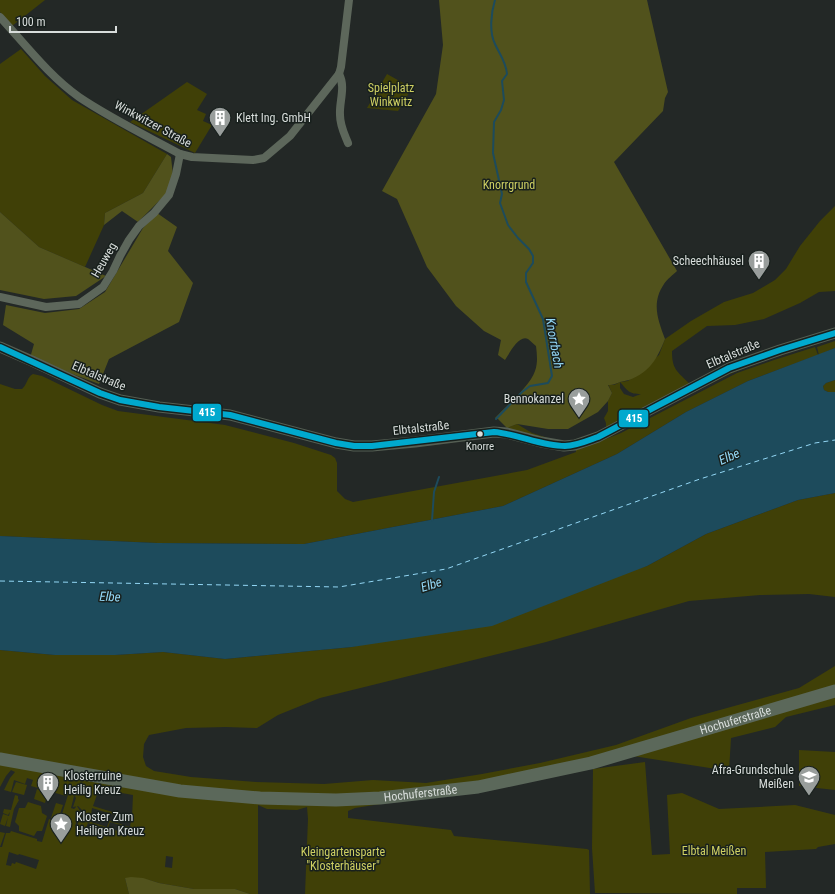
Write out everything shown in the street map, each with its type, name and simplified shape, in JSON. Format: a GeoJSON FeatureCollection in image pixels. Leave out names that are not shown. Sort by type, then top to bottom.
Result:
{"type":"FeatureCollection","features":[{"type":"Feature","properties":{"kind":"main road","name":"Hochuferstraße"},"geometry":{"type":"LineString","coordinates":[[0,759],[180,791],[260,798],[336,800],[380,798],[478,787],[591,763],[834,692]]}},
{"type":"Feature","properties":{"kind":"street","name":"Winkwitzer Straße"},"geometry":{"type":"LineString","coordinates":[[0,17],[55,77],[79,97],[180,154],[192,157],[253,160],[264,158],[290,136],[339,74],[349,0]]}},
{"type":"Feature","properties":{"kind":"street"},"geometry":{"type":"LineString","coordinates":[[339,74],[342,83],[340,126],[348,143]]}},
{"type":"Feature","properties":{"kind":"street","name":"Heuweg"},"geometry":{"type":"LineString","coordinates":[[0,297],[46,307],[79,304],[102,287],[113,271],[129,240],[139,226],[154,213],[169,195],[176,174],[180,154]]}},
{"type":"Feature","properties":{"kind":"street","name":"Elbtalstraße"},"geometry":{"type":"LineString","coordinates":[[0,347],[100,393],[120,400],[148,406],[230,415],[336,443],[354,446],[372,446],[494,432],[507,433],[541,442],[564,446],[575,445],[598,437],[729,368],[770,353],[835,333]]}},
{"type":"Feature","properties":{"kind":"green space"},"geometry":{"type":"Polygon","coordinates":[[[0,0],[45,0],[12,26],[0,12],[0,0]]]}},
{"type":"Feature","properties":{"kind":"green space","name":"Knorrgrund"},"geometry":{"type":"Polygon","coordinates":[[[439,0],[647,0],[668,92],[665,98],[663,111],[614,162],[677,271],[665,282],[658,298],[658,318],[665,339],[656,359],[648,369],[629,380],[608,385],[612,393],[608,401],[598,412],[568,429],[548,429],[517,424],[507,428],[495,418],[523,389],[532,377],[537,365],[536,346],[525,338],[521,339],[515,345],[505,360],[498,355],[501,340],[484,331],[456,306],[427,267],[397,199],[382,191],[436,94],[443,45],[439,0]]]}},
{"type":"Feature","properties":{"kind":"green space"},"geometry":{"type":"Polygon","coordinates":[[[21,49],[45,76],[72,100],[167,154],[143,193],[105,213],[104,225],[85,267],[39,247],[0,212],[0,64],[21,49]]]}},
{"type":"Feature","properties":{"kind":"green space","name":"Spielplatz Winkwitz"},"geometry":{"type":"Polygon","coordinates":[[[387,74],[412,88],[398,111],[367,108],[387,74]]]}},
{"type":"Feature","properties":{"kind":"green space"},"geometry":{"type":"Polygon","coordinates":[[[187,82],[207,94],[197,110],[206,114],[203,121],[212,125],[195,153],[130,122],[187,82]]]}},
{"type":"Feature","properties":{"kind":"green space"},"geometry":{"type":"Polygon","coordinates":[[[167,154],[171,157],[173,175],[166,194],[138,222],[122,211],[104,225],[105,213],[143,193],[167,154]]]}},
{"type":"Feature","properties":{"kind":"green space"},"geometry":{"type":"Polygon","coordinates":[[[835,206],[835,291],[819,292],[800,303],[764,319],[735,325],[707,326],[672,351],[673,362],[676,370],[690,384],[606,428],[604,418],[608,411],[608,401],[612,393],[608,384],[614,385],[620,382],[628,381],[659,355],[665,339],[691,321],[724,302],[753,293],[775,280],[786,269],[800,246],[820,221],[835,206]],[[620,382],[620,388],[624,394],[633,397],[641,394],[631,393],[620,382]]]}},
{"type":"Feature","properties":{"kind":"green space"},"geometry":{"type":"Polygon","coordinates":[[[0,212],[39,247],[106,276],[76,296],[44,299],[0,290],[0,212]]]}},
{"type":"Feature","properties":{"kind":"green space"},"geometry":{"type":"Polygon","coordinates":[[[157,213],[177,227],[168,251],[193,283],[179,322],[109,359],[99,384],[30,358],[34,344],[3,325],[6,305],[45,313],[79,309],[105,292],[143,228],[157,213]]]}},
{"type":"Feature","properties":{"kind":"green space"},"geometry":{"type":"Polygon","coordinates":[[[835,339],[763,361],[730,374],[643,418],[606,439],[621,433],[737,373],[815,347],[818,355],[748,381],[686,412],[617,454],[503,506],[304,544],[157,543],[0,536],[0,384],[15,389],[22,389],[29,377],[33,374],[42,376],[102,405],[118,411],[225,425],[294,443],[331,455],[335,458],[337,463],[337,491],[345,499],[353,502],[527,470],[576,452],[576,448],[729,371],[835,339]]]}},
{"type":"Feature","properties":{"kind":"green space"},"geometry":{"type":"Polygon","coordinates":[[[835,341],[835,348],[819,355],[817,347],[835,341]]]}},
{"type":"Feature","properties":{"kind":"green space"},"geometry":{"type":"Polygon","coordinates":[[[835,380],[835,392],[828,392],[824,390],[823,386],[826,383],[835,380]]]}},
{"type":"Feature","properties":{"kind":"green space"},"geometry":{"type":"Polygon","coordinates":[[[517,424],[532,433],[548,438],[548,440],[507,428],[517,424]]]}},
{"type":"Feature","properties":{"kind":"green space","name":"Kleingartensparte \"Klosterhäuser\""},"geometry":{"type":"Polygon","coordinates":[[[835,493],[835,597],[809,594],[760,595],[689,601],[546,642],[320,698],[278,715],[257,728],[186,728],[149,735],[144,744],[143,757],[146,766],[154,771],[191,777],[256,782],[324,784],[373,780],[426,783],[540,763],[616,745],[691,718],[799,688],[835,666],[835,687],[600,756],[387,803],[355,808],[348,811],[348,818],[451,830],[454,836],[587,849],[589,850],[590,894],[305,894],[308,819],[307,807],[297,810],[267,809],[258,805],[258,894],[250,894],[235,889],[194,889],[149,880],[125,878],[129,894],[0,894],[0,847],[2,847],[6,833],[10,833],[11,831],[42,842],[49,819],[59,822],[61,815],[63,815],[62,814],[68,795],[72,794],[74,796],[71,808],[74,809],[77,806],[73,807],[76,798],[72,793],[69,793],[66,796],[31,786],[33,780],[27,778],[25,784],[14,780],[11,792],[4,790],[15,772],[11,770],[0,787],[0,650],[55,655],[115,655],[163,652],[225,659],[352,647],[647,566],[706,534],[798,500],[835,493]],[[99,789],[93,806],[132,818],[133,795],[99,789]],[[78,806],[80,811],[75,826],[77,826],[82,810],[78,806]],[[92,808],[91,815],[130,827],[131,821],[128,819],[92,808]],[[90,816],[88,821],[107,827],[109,822],[90,816]],[[110,822],[108,828],[128,834],[130,828],[110,822]],[[88,823],[86,828],[105,833],[107,828],[88,823]],[[9,852],[6,865],[11,866],[12,863],[15,864],[16,862],[36,869],[39,860],[9,852]],[[166,856],[165,867],[172,868],[173,857],[166,856]]]}},
{"type":"Feature","properties":{"kind":"green space"},"geometry":{"type":"Polygon","coordinates":[[[835,696],[835,705],[786,717],[775,727],[731,738],[729,771],[633,756],[835,696]]]}},
{"type":"Feature","properties":{"kind":"green space"},"geometry":{"type":"Polygon","coordinates":[[[799,750],[835,752],[835,790],[799,786],[799,750]]]}},
{"type":"Feature","properties":{"kind":"green space","name":"Elbtal Meißen"},"geometry":{"type":"Polygon","coordinates":[[[645,762],[652,855],[670,854],[667,795],[682,793],[719,809],[795,805],[835,815],[835,844],[818,847],[816,849],[765,852],[766,888],[737,888],[737,894],[595,893],[592,848],[593,769],[645,762]]]}},
{"type":"Feature","properties":{"kind":"green space"},"geometry":{"type":"Polygon","coordinates":[[[16,782],[27,785],[24,795],[12,792],[16,782]]]}},
{"type":"Feature","properties":{"kind":"green space"},"geometry":{"type":"Polygon","coordinates":[[[37,789],[48,792],[45,803],[34,799],[37,789]]]}},
{"type":"Feature","properties":{"kind":"green space"},"geometry":{"type":"Polygon","coordinates":[[[15,795],[18,796],[19,800],[14,809],[10,827],[6,826],[8,817],[5,826],[0,824],[3,814],[9,816],[10,812],[8,815],[3,813],[4,809],[11,810],[15,795]]]}},
{"type":"Feature","properties":{"kind":"green space"},"geometry":{"type":"Polygon","coordinates":[[[28,802],[41,806],[42,813],[47,816],[42,831],[37,831],[34,836],[19,831],[19,826],[15,822],[19,808],[25,808],[28,802]]]}},
{"type":"Feature","properties":{"kind":"green space"},"geometry":{"type":"Polygon","coordinates":[[[56,803],[63,805],[58,820],[51,818],[56,803]]]}},
{"type":"Feature","properties":{"kind":"green space"},"geometry":{"type":"Polygon","coordinates":[[[0,832],[5,833],[0,847],[0,832]]]}},
{"type":"Feature","properties":{"kind":"green space"},"geometry":{"type":"Polygon","coordinates":[[[125,878],[143,878],[159,883],[194,889],[235,889],[250,894],[129,894],[125,878]]]}},
{"type":"Feature","properties":{"kind":"water","name":"Elbe"},"geometry":{"type":"Polygon","coordinates":[[[835,348],[835,380],[826,383],[823,386],[824,390],[828,392],[835,392],[835,493],[798,500],[706,534],[647,566],[492,626],[352,647],[225,659],[163,652],[115,655],[55,655],[0,650],[0,536],[157,543],[304,544],[503,506],[617,454],[686,412],[748,381],[835,348]]]}},
{"type":"Feature","properties":{"kind":"waterway","name":"Knorrbach"},"geometry":{"type":"LineString","coordinates":[[495,0],[492,11],[491,28],[493,39],[504,62],[507,74],[502,81],[504,100],[501,110],[494,122],[493,153],[502,194],[500,203],[508,225],[529,249],[533,256],[533,263],[526,273],[526,282],[543,319],[552,376],[548,383],[530,386],[522,392],[496,419]]}},
{"type":"Feature","properties":{"kind":"waterway","name":"Knorrbach"},"geometry":{"type":"LineString","coordinates":[[432,521],[434,492],[439,477]]}},
{"type":"Feature","properties":{"kind":"ferry route"},"geometry":{"type":"LineString","coordinates":[[0,581],[339,587],[446,569],[700,479],[815,443],[835,440]]}},
{"type":"Feature","properties":{"kind":"transit line","name":"415"},"geometry":{"type":"LineString","coordinates":[[0,347],[100,393],[120,400],[159,407],[230,415],[336,443],[354,446],[372,446],[494,432],[547,444],[569,446],[598,437],[729,368],[835,333]]}},
{"type":"Feature","properties":{"kind":"place","name":"Klett Ing. GmbH"},"geometry":{"type":"Point","coordinates":[220,138]}},
{"type":"Feature","properties":{"kind":"place","name":"Scheechhäusel"},"geometry":{"type":"Point","coordinates":[759,280]}},
{"type":"Feature","properties":{"kind":"place","name":"Bennokanzel"},"geometry":{"type":"Point","coordinates":[579,418]}},
{"type":"Feature","properties":{"kind":"place","name":"Knorre"},"geometry":{"type":"Point","coordinates":[480,434]}},
{"type":"Feature","properties":{"kind":"place","name":"Afra-Grundschule Meißen"},"geometry":{"type":"Point","coordinates":[809,796]}},
{"type":"Feature","properties":{"kind":"place","name":"Klosterruine Heilig Kreuz"},"geometry":{"type":"Point","coordinates":[48,802]}},
{"type":"Feature","properties":{"kind":"place","name":"Kloster Zum Heiligen Kreuz"},"geometry":{"type":"Point","coordinates":[61,844]}}]}
